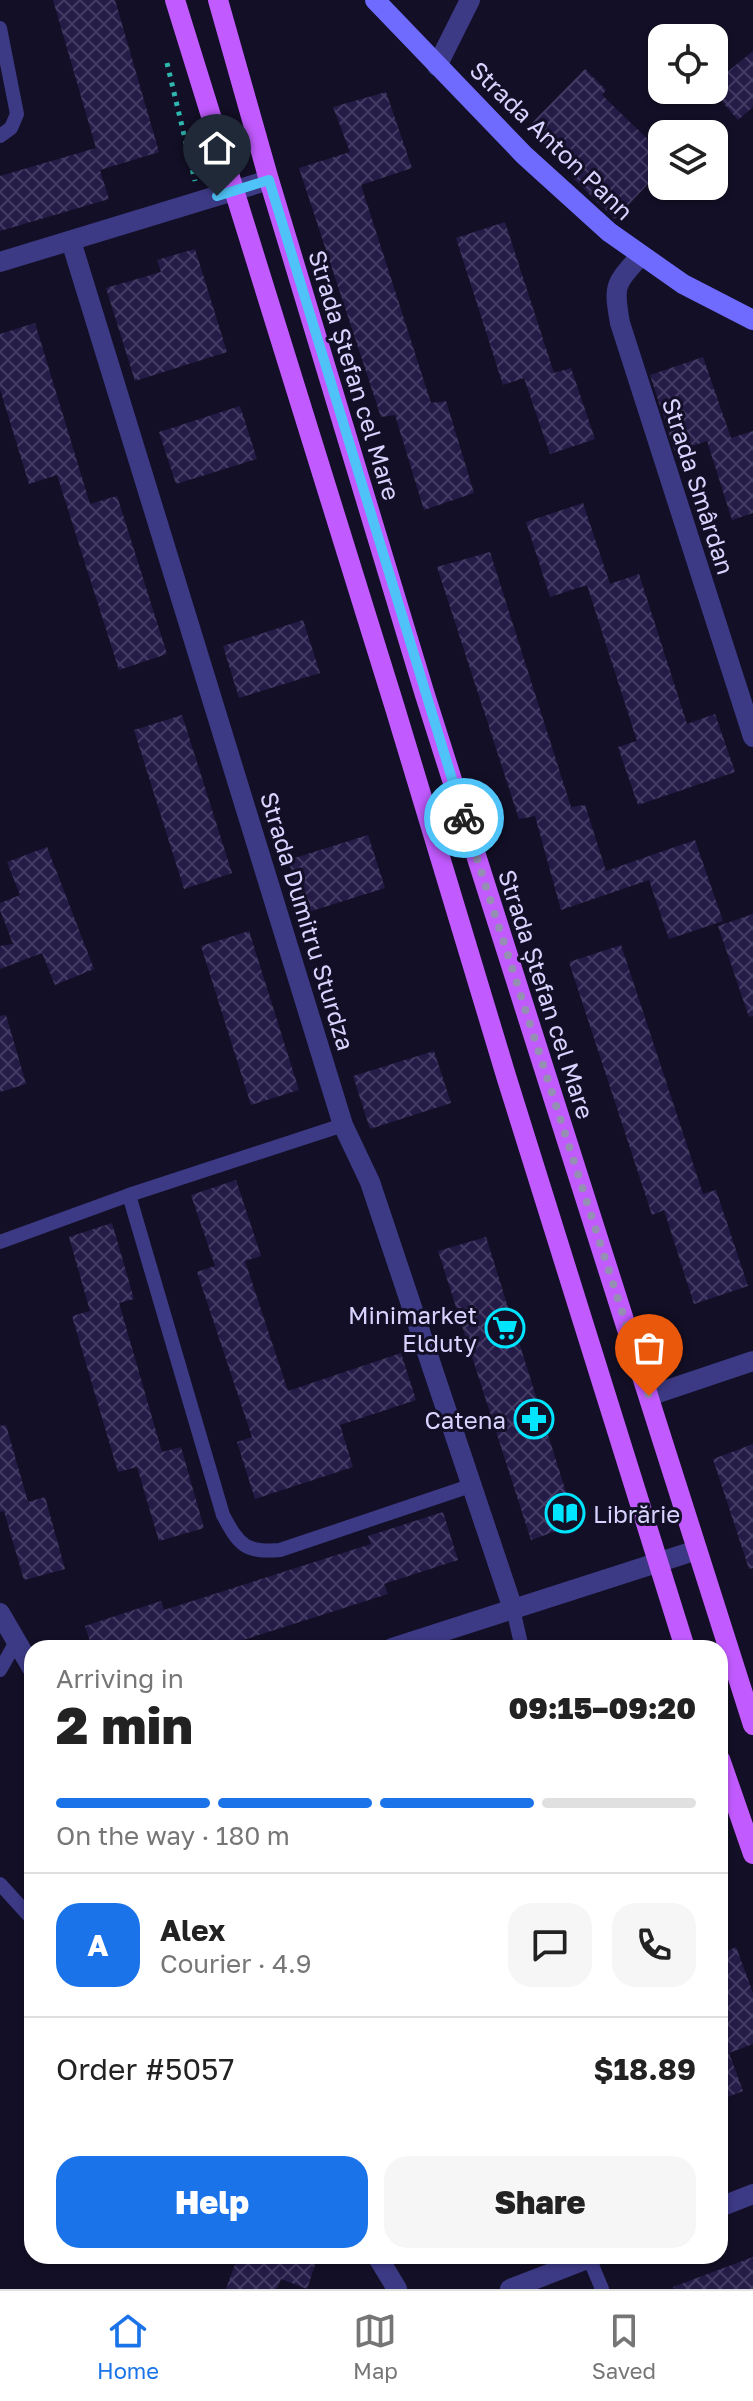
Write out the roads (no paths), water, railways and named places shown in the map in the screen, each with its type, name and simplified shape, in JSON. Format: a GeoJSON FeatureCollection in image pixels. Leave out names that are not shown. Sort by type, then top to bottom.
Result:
{"type":"FeatureCollection","features":[{"type":"Feature","properties":{"kind":"main road"},"geometry":{"type":"LineString","coordinates":[[175,0],[682,1640]]}},
{"type":"Feature","properties":{"kind":"main road","name":"Strada Ștefan cel Mare"},"geometry":{"type":"LineString","coordinates":[[218,0],[269,180],[425,695],[726,1640]]}},
{"type":"Feature","properties":{"kind":"main road","name":"Strada Anton Pann"},"geometry":{"type":"LineString","coordinates":[[375,0],[572,201],[640,256],[683,284],[753,320]]}},
{"type":"Feature","properties":{"kind":"main road","name":"Strada Ștefan cel Mare"},"geometry":{"type":"LineString","coordinates":[[728,1647],[753,1725]]}},
{"type":"Feature","properties":{"kind":"main road"},"geometry":{"type":"LineString","coordinates":[[728,1782],[753,1854]]}},
{"type":"Feature","properties":{"kind":"street"},"geometry":{"type":"LineString","coordinates":[[437,66],[470,0]]}},
{"type":"Feature","properties":{"kind":"street"},"geometry":{"type":"LineString","coordinates":[[0,262],[269,180]]}},
{"type":"Feature","properties":{"kind":"street","name":"Strada Dumitru Sturdza"},"geometry":{"type":"LineString","coordinates":[[71,241],[343,1125],[370,1182],[513,1609]]}},
{"type":"Feature","properties":{"kind":"street","name":"Strada Smârdan"},"geometry":{"type":"LineString","coordinates":[[640,256],[618,282],[615,298],[620,323],[751,723]]}},
{"type":"Feature","properties":{"kind":"street"},"geometry":{"type":"LineString","coordinates":[[649,1396],[753,1361]]}},
{"type":"Feature","properties":{"kind":"street"},"geometry":{"type":"LineString","coordinates":[[417,1640],[697,1550]]}},
{"type":"Feature","properties":{"kind":"street"},"geometry":{"type":"LineString","coordinates":[[0,1613],[24,1655]]}},
{"type":"Feature","properties":{"kind":"street"},"geometry":{"type":"LineString","coordinates":[[728,2204],[753,2194]]}},
{"type":"Feature","properties":{"kind":"street"},"geometry":{"type":"LineString","coordinates":[[382,2264],[397,2289]]}},
{"type":"Feature","properties":{"kind":"street"},"geometry":{"type":"LineString","coordinates":[[510,2289],[574,2264]]}},
{"type":"Feature","properties":{"kind":"lane"},"geometry":{"type":"LineString","coordinates":[[0,28],[17,114],[11,128],[0,136]]}},
{"type":"Feature","properties":{"kind":"lane"},"geometry":{"type":"LineString","coordinates":[[0,1242],[129,1195],[343,1125]]}},
{"type":"Feature","properties":{"kind":"lane"},"geometry":{"type":"LineString","coordinates":[[129,1195],[223,1515],[245,1548],[261,1552],[280,1550],[473,1485]]}},
{"type":"Feature","properties":{"kind":"lane"},"geometry":{"type":"LineString","coordinates":[[513,1609],[520,1640]]}},
{"type":"Feature","properties":{"kind":"lane"},"geometry":{"type":"LineString","coordinates":[[0,1670],[16,1642]]}},
{"type":"Feature","properties":{"kind":"lane"},"geometry":{"type":"LineString","coordinates":[[0,1884],[24,1910]]}},
{"type":"Feature","properties":{"kind":"lane"},"geometry":{"type":"LineString","coordinates":[[594,2264],[602,2289]]}},
{"type":"Feature","properties":{"kind":"place","name":"Minimarket Elduty"},"geometry":{"type":"Point","coordinates":[505,1328]}},
{"type":"Feature","properties":{"kind":"place","name":"Catena"},"geometry":{"type":"Point","coordinates":[534,1419]}},
{"type":"Feature","properties":{"kind":"place","name":"Librărie"},"geometry":{"type":"Point","coordinates":[565,1513]}}]}
